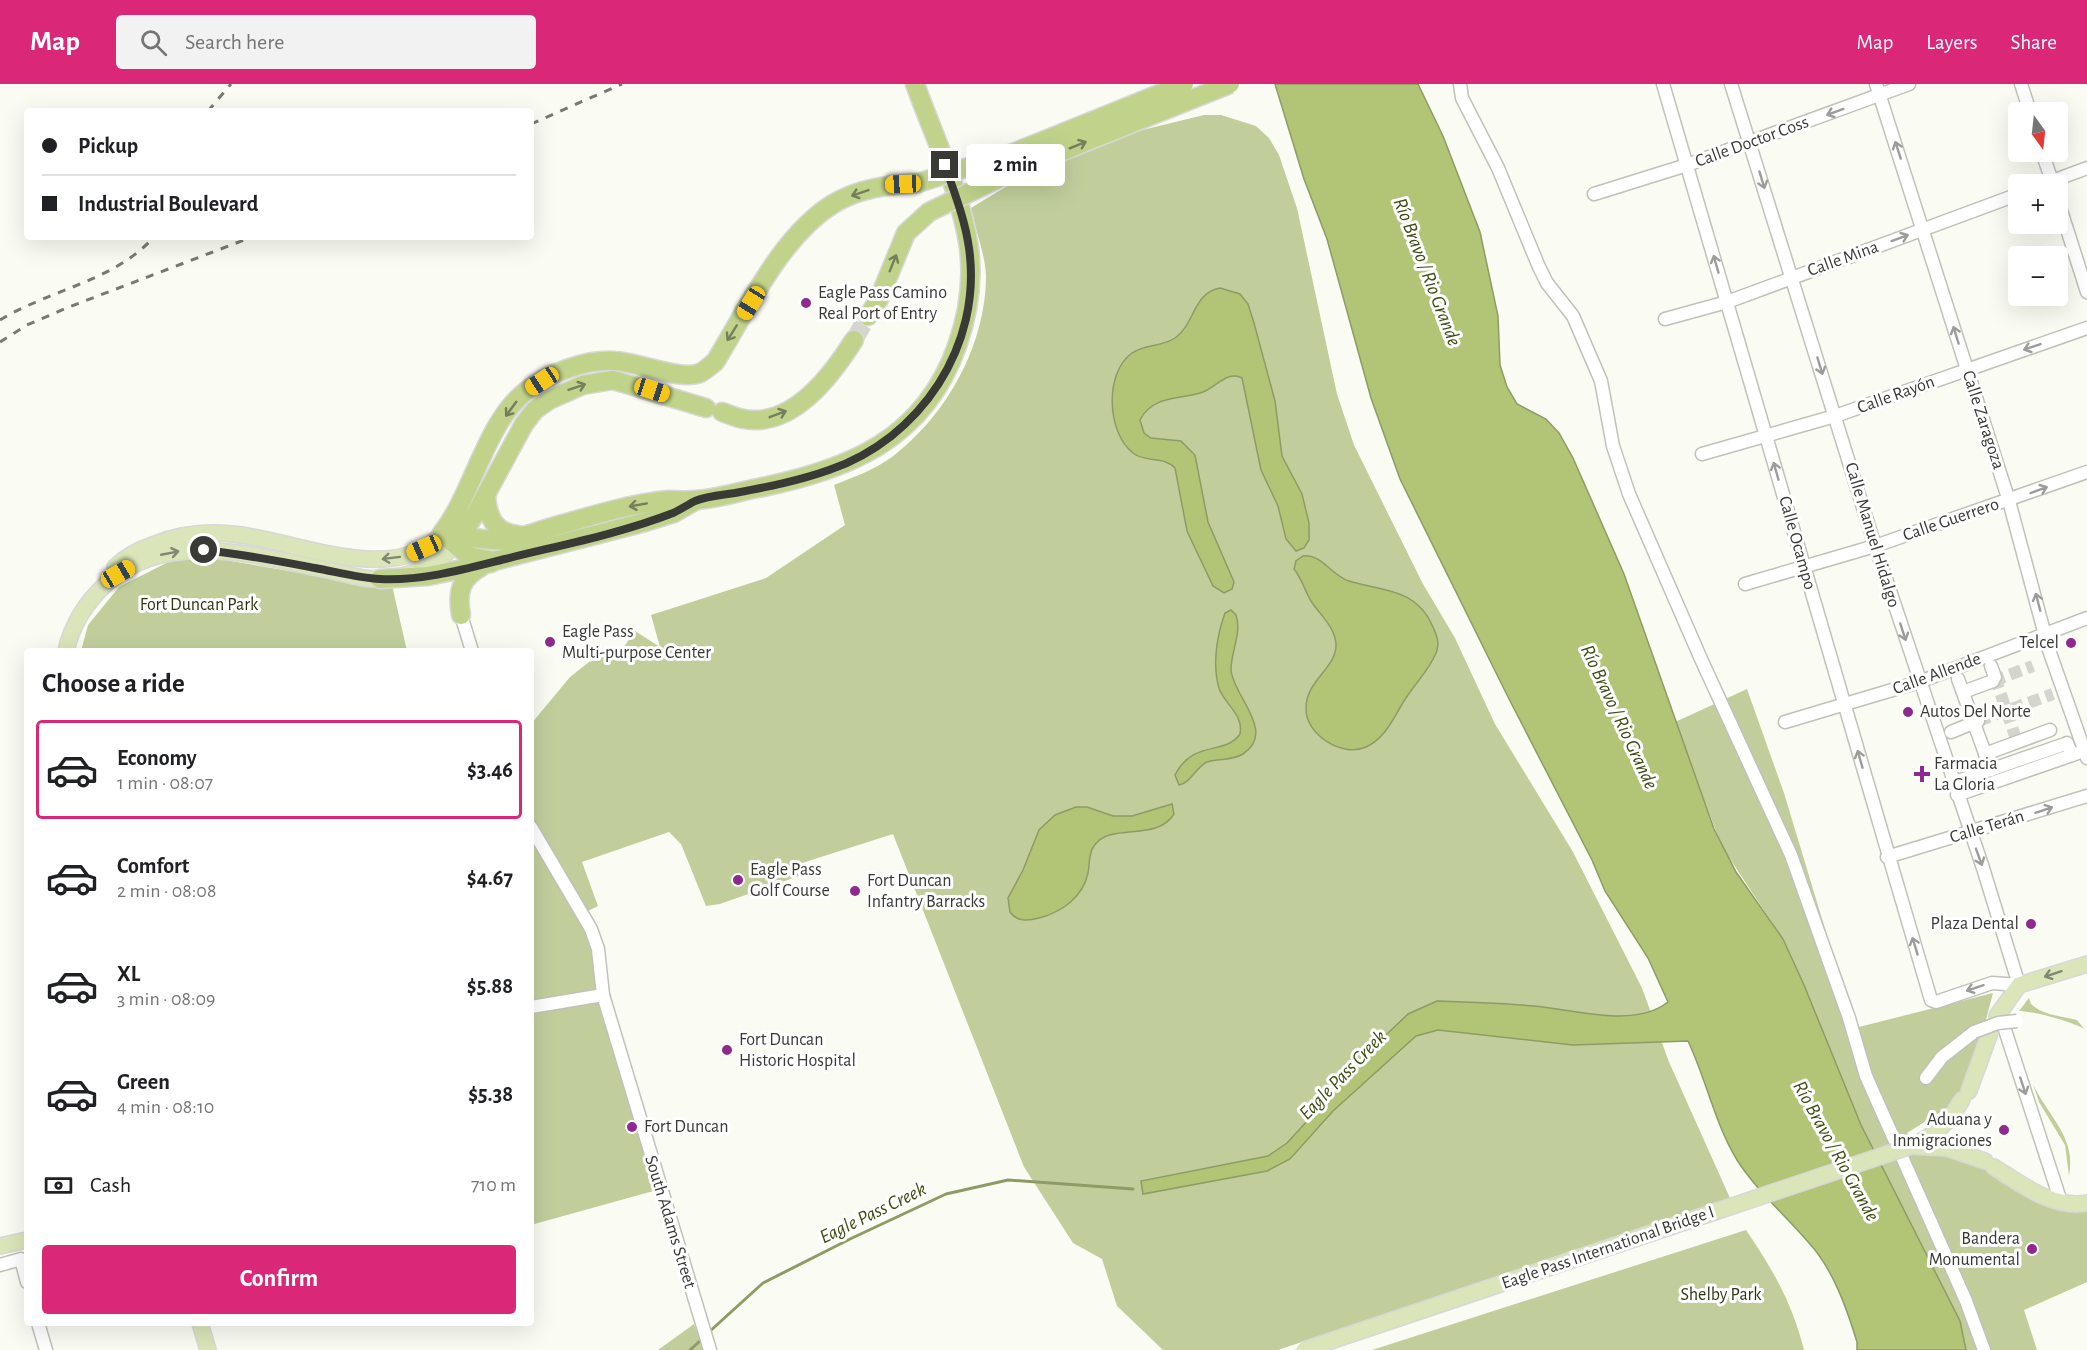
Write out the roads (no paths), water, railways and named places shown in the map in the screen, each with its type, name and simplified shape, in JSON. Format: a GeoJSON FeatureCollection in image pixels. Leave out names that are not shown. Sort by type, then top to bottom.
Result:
{"type":"FeatureCollection","features":[{"type":"Feature","properties":{"kind":"highway"},"geometry":{"type":"LineString","coordinates":[[453,538],[484,540],[523,535],[610,510],[668,500],[697,500],[795,481],[864,456],[888,441],[912,419],[935,391],[951,363],[968,306],[969,248],[952,185],[915,84]]}},
{"type":"Feature","properties":{"kind":"highway"},"geometry":{"type":"LineString","coordinates":[[453,538],[459,508],[497,429],[511,406],[525,392],[542,381],[563,371],[614,360],[687,376],[701,372],[715,362],[776,264],[813,218],[834,203],[859,192],[888,185],[918,183],[1013,153],[1184,84]]}},
{"type":"Feature","properties":{"kind":"highway"},"geometry":{"type":"LineString","coordinates":[[868,316],[878,301],[906,233],[929,212],[1018,169],[1230,84]]}},
{"type":"Feature","properties":{"kind":"highway"},"geometry":{"type":"LineString","coordinates":[[453,538],[486,494],[524,424],[535,410],[565,392],[600,381],[633,384],[745,419],[765,418],[786,411],[805,399],[825,380],[854,340]]}},
{"type":"Feature","properties":{"kind":"highway"},"geometry":{"type":"LineString","coordinates":[[598,362],[600,381]]}},
{"type":"Feature","properties":{"kind":"highway"},"geometry":{"type":"LineString","coordinates":[[486,494],[487,508],[493,524],[509,534],[523,535]]}},
{"type":"Feature","properties":{"kind":"highway"},"geometry":{"type":"LineString","coordinates":[[380,579],[415,578],[494,562],[645,522],[674,513],[697,500]]}},
{"type":"Feature","properties":{"kind":"highway"},"geometry":{"type":"LineString","coordinates":[[453,538],[476,558],[494,562]]}},
{"type":"Feature","properties":{"kind":"highway"},"geometry":{"type":"LineString","coordinates":[[461,615],[458,598],[462,582],[494,562]]}},
{"type":"Feature","properties":{"kind":"highway"},"geometry":{"type":"LineString","coordinates":[[415,578],[442,588],[461,615]]}},
{"type":"Feature","properties":{"kind":"main road"},"geometry":{"type":"LineString","coordinates":[[100,589],[108,575],[132,554],[168,539],[185,536],[221,533],[242,535],[334,554],[379,559],[409,555],[436,541],[453,538]]}},
{"type":"Feature","properties":{"kind":"main road"},"geometry":{"type":"LineString","coordinates":[[67,648],[81,615],[91,598],[100,589],[130,567],[161,555],[189,550],[270,559],[380,579],[417,572],[435,563],[453,538]]}},
{"type":"Feature","properties":{"kind":"main road"},"geometry":{"type":"LineString","coordinates":[[1999,1014],[2019,985],[2087,963]]}},
{"type":"Feature","properties":{"kind":"main road"},"geometry":{"type":"LineString","coordinates":[[1911,1146],[1935,1134],[1953,1115],[1966,1095],[1997,1032]]}},
{"type":"Feature","properties":{"kind":"main road"},"geometry":{"type":"LineString","coordinates":[[1911,1146],[1947,1149],[1989,1164],[2036,1192],[2061,1202],[2087,1203]]}},
{"type":"Feature","properties":{"kind":"main road","name":"Eagle Pass International Bridge I"},"geometry":{"type":"LineString","coordinates":[[1304,1350],[1911,1146]]}},
{"type":"Feature","properties":{"kind":"main road"},"geometry":{"type":"LineString","coordinates":[[201,1326],[208,1350]]}},
{"type":"Feature","properties":{"kind":"street"},"geometry":{"type":"LineString","coordinates":[[1460,84],[1462,98],[1498,168],[1539,267],[1547,283],[1573,316],[1593,360],[1604,391],[1613,446],[1629,494],[1696,650],[1791,855],[1849,1018],[1866,1076],[1966,1301],[1984,1350]]}},
{"type":"Feature","properties":{"kind":"street","name":"Calle Ocampo"},"geometry":{"type":"LineString","coordinates":[[1663,84],[1887,857],[1933,1002],[1992,983],[2019,985]]}},
{"type":"Feature","properties":{"kind":"street","name":"Calle Manuel Hidalgo"},"geometry":{"type":"LineString","coordinates":[[1731,84],[1875,546],[1919,682],[1960,794],[1970,833],[2019,985]]}},
{"type":"Feature","properties":{"kind":"street","name":"Calle Doctor Coss"},"geometry":{"type":"LineString","coordinates":[[1594,194],[1751,143],[1878,90],[1910,84]]}},
{"type":"Feature","properties":{"kind":"street"},"geometry":{"type":"LineString","coordinates":[[2020,84],[2026,102]]}},
{"type":"Feature","properties":{"kind":"street","name":"Calle Zaragoza"},"geometry":{"type":"LineString","coordinates":[[1878,90],[2009,501],[2045,633],[2058,692],[2086,754]]}},
{"type":"Feature","properties":{"kind":"street"},"geometry":{"type":"LineString","coordinates":[[2068,176],[2087,168]]}},
{"type":"Feature","properties":{"kind":"street","name":"Calle Mina"},"geometry":{"type":"LineString","coordinates":[[1665,319],[1727,302],[2008,198]]}},
{"type":"Feature","properties":{"kind":"street"},"geometry":{"type":"LineString","coordinates":[[2068,232],[2087,292]]}},
{"type":"Feature","properties":{"kind":"street","name":"Calle Rayón"},"geometry":{"type":"LineString","coordinates":[[1702,454],[1835,416],[2087,328]]}},
{"type":"Feature","properties":{"kind":"street","name":"Calle Guerrero"},"geometry":{"type":"LineString","coordinates":[[1745,584],[1875,546],[2087,472]]}},
{"type":"Feature","properties":{"kind":"street"},"geometry":{"type":"LineString","coordinates":[[461,615],[471,648]]}},
{"type":"Feature","properties":{"kind":"street","name":"Calle Allende"},"geometry":{"type":"LineString","coordinates":[[1785,722],[1919,682],[2087,618]]}},
{"type":"Feature","properties":{"kind":"street"},"geometry":{"type":"LineString","coordinates":[[1963,692],[1993,675]]}},
{"type":"Feature","properties":{"kind":"street"},"geometry":{"type":"LineString","coordinates":[[1958,679],[1976,722],[1991,770]]}},
{"type":"Feature","properties":{"kind":"street"},"geometry":{"type":"LineString","coordinates":[[1951,732],[1976,722]]}},
{"type":"Feature","properties":{"kind":"street"},"geometry":{"type":"LineString","coordinates":[[1985,754],[2050,730]]}},
{"type":"Feature","properties":{"kind":"street"},"geometry":{"type":"LineString","coordinates":[[2017,741],[2023,759]]}},
{"type":"Feature","properties":{"kind":"street"},"geometry":{"type":"LineString","coordinates":[[2072,755],[2067,743],[1958,781],[1960,794],[2072,755],[2086,754]]}},
{"type":"Feature","properties":{"kind":"street","name":"Calle Terán"},"geometry":{"type":"LineString","coordinates":[[1887,857],[2087,796]]}},
{"type":"Feature","properties":{"kind":"street","name":"South Adams Street"},"geometry":{"type":"LineString","coordinates":[[534,832],[591,929],[598,949],[603,995],[709,1347]]}},
{"type":"Feature","properties":{"kind":"street"},"geometry":{"type":"LineString","coordinates":[[534,1006],[603,995]]}},
{"type":"Feature","properties":{"kind":"street"},"geometry":{"type":"LineString","coordinates":[[1926,1078],[1948,1051],[1974,1032],[1998,1023],[2017,1021]]}},
{"type":"Feature","properties":{"kind":"street"},"geometry":{"type":"LineString","coordinates":[[1997,1032],[2061,1202]]}},
{"type":"Feature","properties":{"kind":"street"},"geometry":{"type":"LineString","coordinates":[[0,1265],[21,1260],[24,1271]]}},
{"type":"Feature","properties":{"kind":"street"},"geometry":{"type":"LineString","coordinates":[[40,1326],[46,1350]]}},
{"type":"Feature","properties":{"kind":"water","name":"Río Bravo / Rio Grande"},"geometry":{"type":"Polygon","coordinates":[[[1275,84],[1418,84],[1443,136],[1480,232],[1498,316],[1500,365],[1507,387],[1517,404],[1546,419],[1559,433],[1573,458],[1624,574],[1714,829],[1736,872],[1783,939],[1861,1125],[1960,1321],[1966,1350],[1857,1350],[1857,1342],[1844,1303],[1818,1253],[1753,1182],[1729,1146],[1688,1041],[1573,1045],[1438,1030],[1416,1036],[1333,1111],[1290,1159],[1267,1171],[1143,1194],[1141,1181],[1268,1156],[1287,1143],[1408,1014],[1437,1001],[1522,1005],[1621,1016],[1654,1010],[1668,1002],[1648,958],[1605,891],[1592,860],[1400,479],[1371,398],[1327,239],[1304,179],[1275,84]]]}},
{"type":"Feature","properties":{"kind":"water"},"geometry":{"type":"Polygon","coordinates":[[[1220,288],[1240,294],[1248,304],[1275,401],[1282,456],[1302,494],[1309,523],[1309,540],[1304,548],[1296,551],[1286,539],[1278,506],[1261,470],[1242,378],[1232,376],[1203,392],[1168,399],[1152,406],[1140,420],[1144,433],[1151,438],[1181,441],[1195,455],[1208,522],[1234,582],[1232,589],[1224,593],[1213,586],[1187,531],[1175,468],[1165,462],[1138,456],[1124,444],[1118,432],[1112,403],[1113,388],[1123,362],[1137,350],[1175,338],[1187,325],[1204,296],[1220,288]]]}},
{"type":"Feature","properties":{"kind":"water"},"geometry":{"type":"Polygon","coordinates":[[[1303,556],[1321,561],[1337,575],[1349,581],[1408,598],[1426,614],[1437,637],[1437,649],[1429,667],[1405,699],[1387,729],[1366,747],[1356,750],[1336,746],[1318,735],[1307,718],[1307,698],[1332,660],[1336,644],[1330,627],[1311,601],[1294,569],[1296,561],[1303,556]]]}},
{"type":"Feature","properties":{"kind":"water"},"geometry":{"type":"Polygon","coordinates":[[[1231,610],[1238,622],[1231,663],[1233,680],[1255,725],[1256,735],[1252,745],[1243,754],[1234,758],[1207,762],[1187,781],[1179,785],[1175,775],[1191,756],[1226,745],[1240,734],[1239,721],[1219,688],[1216,670],[1216,650],[1220,631],[1225,613],[1231,610]]]}},
{"type":"Feature","properties":{"kind":"water"},"geometry":{"type":"Polygon","coordinates":[[[1172,804],[1174,814],[1166,823],[1156,828],[1111,835],[1094,846],[1088,873],[1081,889],[1070,902],[1056,912],[1031,920],[1023,920],[1010,912],[1008,898],[1023,870],[1039,830],[1055,815],[1076,807],[1087,807],[1113,816],[1132,816],[1172,804]]]}},
{"type":"Feature","properties":{"kind":"waterway","name":"Eagle Pass Creek"},"geometry":{"type":"LineString","coordinates":[[709,1332],[763,1283],[946,1194],[1008,1180],[1133,1189]]}},
{"type":"Feature","properties":{"kind":"waterway","name":"Eagle Pass Creek"},"geometry":{"type":"LineString","coordinates":[[690,1350],[702,1339]]}},
{"type":"Feature","properties":{"kind":"tunnel"},"geometry":{"type":"LineString","coordinates":[[854,340],[868,316]]}},
{"type":"Feature","properties":{"kind":"tunnel"},"geometry":{"type":"LineString","coordinates":[[1993,681],[2033,666]]}},
{"type":"Feature","properties":{"kind":"tunnel"},"geometry":{"type":"LineString","coordinates":[[1995,677],[2016,739]]}},
{"type":"Feature","properties":{"kind":"tunnel"},"geometry":{"type":"LineString","coordinates":[[1978,721],[2053,694]]}},
{"type":"Feature","properties":{"kind":"railway"},"geometry":{"type":"LineString","coordinates":[[211,108],[231,84]]}},
{"type":"Feature","properties":{"kind":"railway"},"geometry":{"type":"LineString","coordinates":[[534,123],[622,84]]}},
{"type":"Feature","properties":{"kind":"railway"},"geometry":{"type":"LineString","coordinates":[[0,320],[120,265],[151,240]]}},
{"type":"Feature","properties":{"kind":"railway"},"geometry":{"type":"LineString","coordinates":[[0,342],[27,325],[69,307],[244,240]]}},
{"type":"Feature","properties":{"kind":"place","name":"Eagle Pass Camino Real Port of Entry"},"geometry":{"type":"Point","coordinates":[806,303]}},
{"type":"Feature","properties":{"kind":"place","name":"Eagle Pass Multi-purpose Center"},"geometry":{"type":"Point","coordinates":[550,642]}},
{"type":"Feature","properties":{"kind":"place","name":"Telcel"},"geometry":{"type":"Point","coordinates":[2071,643]}},
{"type":"Feature","properties":{"kind":"place","name":"Autos Del Norte"},"geometry":{"type":"Point","coordinates":[1908,712]}},
{"type":"Feature","properties":{"kind":"place","name":"Farmacia La Gloria"},"geometry":{"type":"Point","coordinates":[1922,774]}},
{"type":"Feature","properties":{"kind":"place","name":"Eagle Pass Golf Course"},"geometry":{"type":"Point","coordinates":[738,880]}},
{"type":"Feature","properties":{"kind":"place","name":"Fort Duncan Infantry Barracks"},"geometry":{"type":"Point","coordinates":[855,891]}},
{"type":"Feature","properties":{"kind":"place","name":"Plaza Dental"},"geometry":{"type":"Point","coordinates":[2031,924]}},
{"type":"Feature","properties":{"kind":"place","name":"Fort Duncan Historic Hospital"},"geometry":{"type":"Point","coordinates":[727,1050]}},
{"type":"Feature","properties":{"kind":"place","name":"Fort Duncan"},"geometry":{"type":"Point","coordinates":[632,1127]}},
{"type":"Feature","properties":{"kind":"place","name":"Aduana y Inmigraciones"},"geometry":{"type":"Point","coordinates":[2004,1130]}},
{"type":"Feature","properties":{"kind":"place","name":"Bandera Monumental"},"geometry":{"type":"Point","coordinates":[2032,1249]}},
{"type":"Feature","properties":{"kind":"park label","name":"Fort Duncan Park"},"geometry":{"type":"Point","coordinates":[199,605]}},
{"type":"Feature","properties":{"kind":"park label","name":"Shelby Park"},"geometry":{"type":"Point","coordinates":[1721,1295]}}]}
